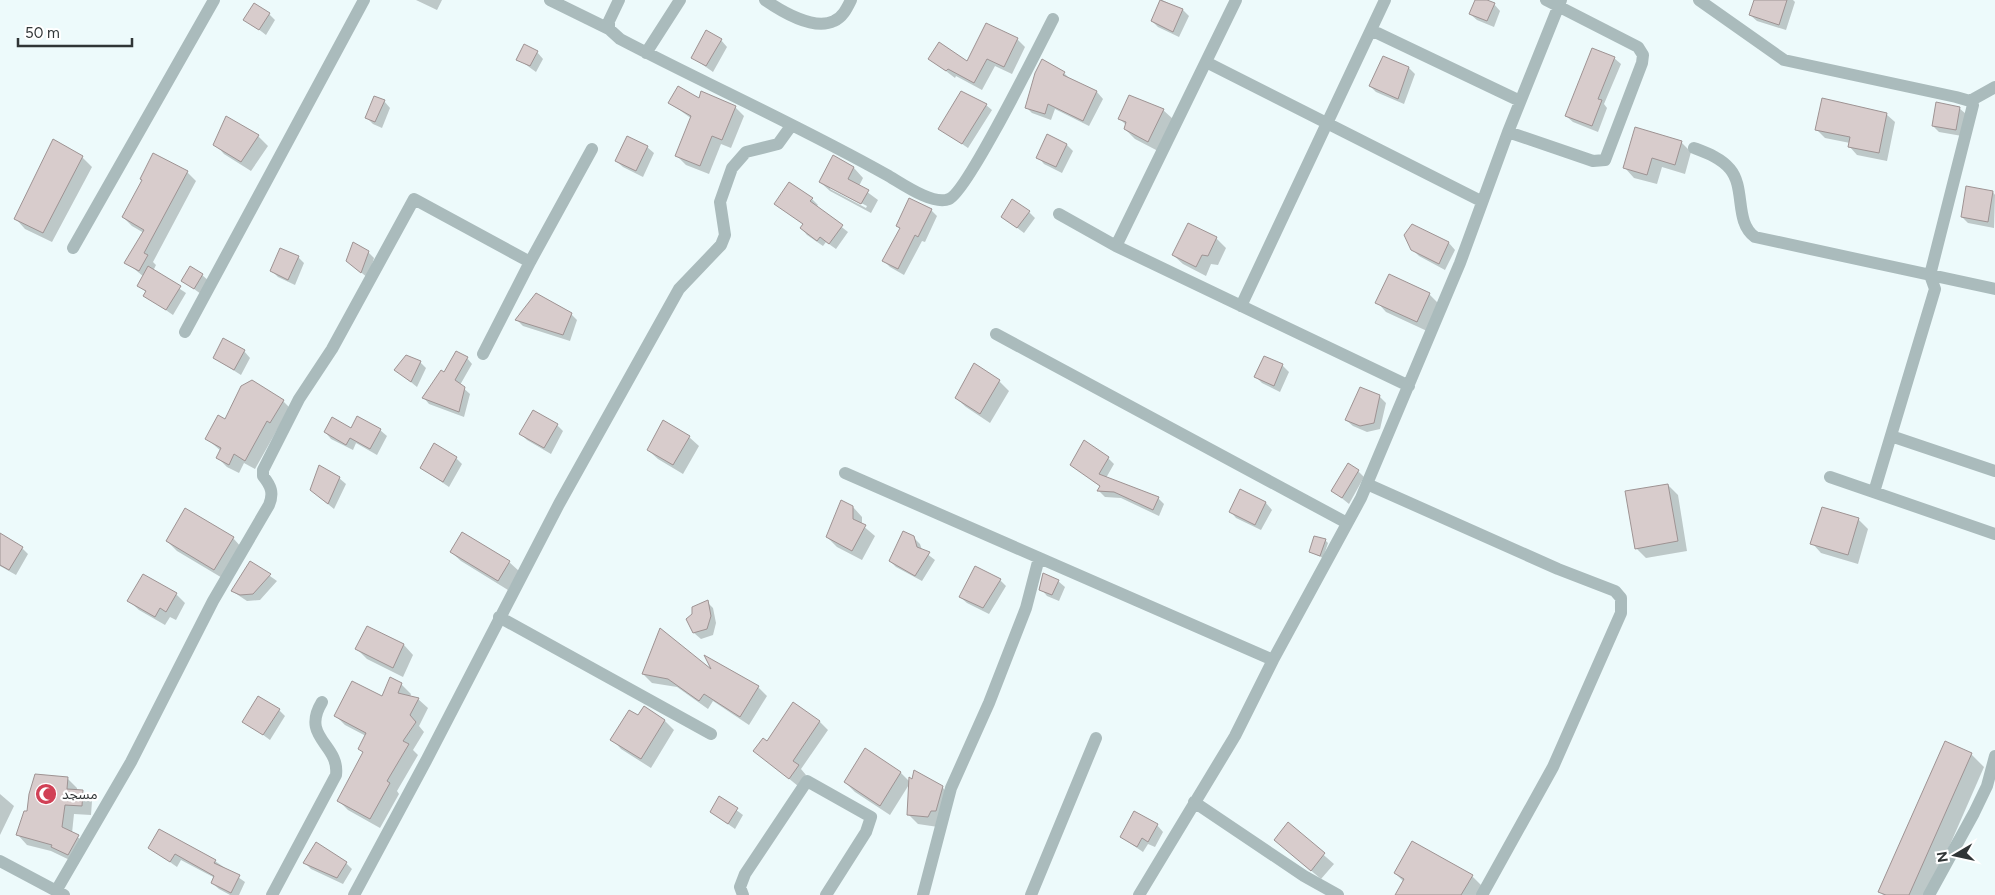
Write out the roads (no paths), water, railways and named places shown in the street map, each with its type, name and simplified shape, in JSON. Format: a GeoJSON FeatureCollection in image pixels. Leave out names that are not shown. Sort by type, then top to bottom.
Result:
{"type":"FeatureCollection","features":[{"type":"Feature","properties":{"kind":"street"},"geometry":{"type":"LineString","coordinates":[[73,248],[214,0]]}},
{"type":"Feature","properties":{"kind":"street"},"geometry":{"type":"LineString","coordinates":[[185,332],[364,0]]}},
{"type":"Feature","properties":{"kind":"street"},"geometry":{"type":"LineString","coordinates":[[550,0],[609,29],[620,39],[646,53],[860,159],[926,197],[937,200],[949,199],[958,192],[974,168],[1053,20]]}},
{"type":"Feature","properties":{"kind":"street"},"geometry":{"type":"LineString","coordinates":[[609,29],[609,21],[619,0]]}},
{"type":"Feature","properties":{"kind":"street"},"geometry":{"type":"LineString","coordinates":[[646,53],[680,0]]}},
{"type":"Feature","properties":{"kind":"street"},"geometry":{"type":"LineString","coordinates":[[765,0],[774,7],[804,20],[824,24],[835,21],[844,13],[851,0]]}},
{"type":"Feature","properties":{"kind":"street"},"geometry":{"type":"LineString","coordinates":[[1116,246],[1236,0]]}},
{"type":"Feature","properties":{"kind":"street"},"geometry":{"type":"LineString","coordinates":[[1241,306],[1385,0]]}},
{"type":"Feature","properties":{"kind":"street"},"geometry":{"type":"LineString","coordinates":[[1508,132],[1596,162],[1605,160],[1609,154],[1642,63],[1643,54],[1631,42],[1560,3],[1546,0]]}},
{"type":"Feature","properties":{"kind":"street"},"geometry":{"type":"LineString","coordinates":[[1699,0],[1784,60],[1970,101],[1995,87]]}},
{"type":"Feature","properties":{"kind":"street"},"geometry":{"type":"LineString","coordinates":[[1138,895],[1235,736],[1273,660],[1367,484],[1460,263],[1481,201],[1560,3]]}},
{"type":"Feature","properties":{"kind":"street"},"geometry":{"type":"LineString","coordinates":[[1371,30],[1520,101]]}},
{"type":"Feature","properties":{"kind":"street"},"geometry":{"type":"LineString","coordinates":[[1206,62],[1481,201]]}},
{"type":"Feature","properties":{"kind":"street"},"geometry":{"type":"LineString","coordinates":[[1874,492],[1935,289],[1930,275],[1974,110],[1970,101]]}},
{"type":"Feature","properties":{"kind":"street"},"geometry":{"type":"LineString","coordinates":[[354,895],[428,759],[499,617],[679,290],[721,245],[725,229],[720,202],[732,168],[746,152],[778,144],[791,126]]}},
{"type":"Feature","properties":{"kind":"street"},"geometry":{"type":"LineString","coordinates":[[1694,148],[1712,155],[1730,169],[1740,194],[1743,217],[1750,234],[1755,237],[1995,289]]}},
{"type":"Feature","properties":{"kind":"street"},"geometry":{"type":"LineString","coordinates":[[483,354],[530,262],[592,149]]}},
{"type":"Feature","properties":{"kind":"street"},"geometry":{"type":"LineString","coordinates":[[0,861],[60,893],[131,762],[213,601],[269,505],[272,494],[271,487],[262,474],[267,461],[304,391],[332,349],[414,199],[530,262]]}},
{"type":"Feature","properties":{"kind":"street"},"geometry":{"type":"LineString","coordinates":[[1059,214],[1116,246],[1409,386]]}},
{"type":"Feature","properties":{"kind":"street"},"geometry":{"type":"LineString","coordinates":[[996,334],[1347,523]]}},
{"type":"Feature","properties":{"kind":"street"},"geometry":{"type":"LineString","coordinates":[[1891,436],[1995,471]]}},
{"type":"Feature","properties":{"kind":"street"},"geometry":{"type":"LineString","coordinates":[[845,474],[1273,660]]}},
{"type":"Feature","properties":{"kind":"street"},"geometry":{"type":"LineString","coordinates":[[1830,477],[1995,534]]}},
{"type":"Feature","properties":{"kind":"street"},"geometry":{"type":"LineString","coordinates":[[1367,484],[1614,591],[1620,598],[1621,613],[1553,767],[1482,895]]}},
{"type":"Feature","properties":{"kind":"street"},"geometry":{"type":"LineString","coordinates":[[924,895],[952,788],[989,703],[1026,608],[1039,558]]}},
{"type":"Feature","properties":{"kind":"street"},"geometry":{"type":"LineString","coordinates":[[499,617],[711,734]]}},
{"type":"Feature","properties":{"kind":"street"},"geometry":{"type":"LineString","coordinates":[[272,895],[336,775],[336,763],[315,728],[315,716],[322,702]]}},
{"type":"Feature","properties":{"kind":"street"},"geometry":{"type":"LineString","coordinates":[[1031,895],[1096,738]]}},
{"type":"Feature","properties":{"kind":"street"},"geometry":{"type":"LineString","coordinates":[[1929,895],[1987,786],[1995,756]]}},
{"type":"Feature","properties":{"kind":"street"},"geometry":{"type":"LineString","coordinates":[[743,895],[740,887],[745,874],[807,781],[871,817],[866,832],[826,895]]}},
{"type":"Feature","properties":{"kind":"street"},"geometry":{"type":"LineString","coordinates":[[1194,802],[1304,876],[1338,895]]}},
{"type":"Feature","properties":{"kind":"place","name":"مسجد"},"geometry":{"type":"Point","coordinates":[46,794]}}]}
